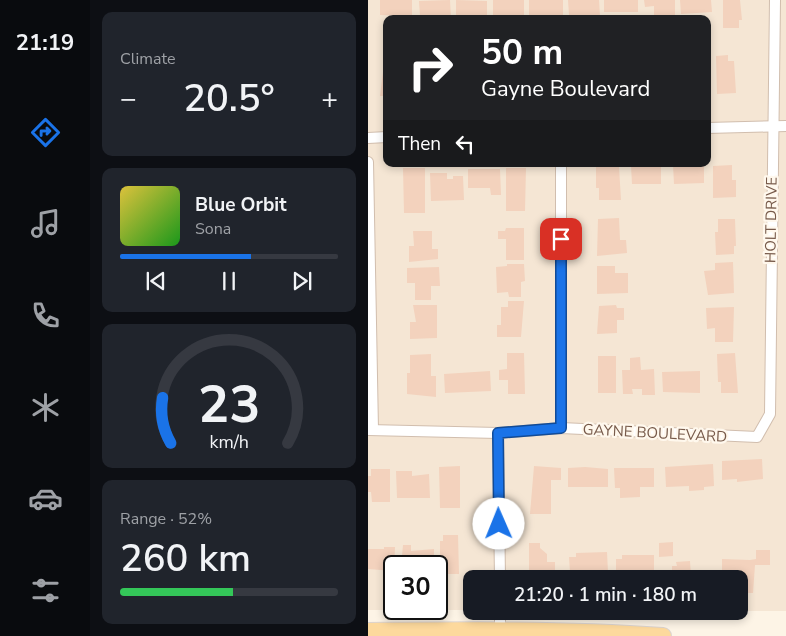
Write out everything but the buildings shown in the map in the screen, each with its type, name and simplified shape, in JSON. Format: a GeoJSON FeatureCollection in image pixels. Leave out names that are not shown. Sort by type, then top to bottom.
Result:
{"type":"FeatureCollection","features":[{"type":"Feature","properties":{"kind":"main road"},"geometry":{"type":"LineString","coordinates":[[368,631],[593,631],[663,636]]}},
{"type":"Feature","properties":{"kind":"street","name":"HOLT DRIVE"},"geometry":{"type":"LineString","coordinates":[[757,438],[770,414],[775,0]]}},
{"type":"Feature","properties":{"kind":"street"},"geometry":{"type":"LineString","coordinates":[[711,128],[786,126]]}},
{"type":"Feature","properties":{"kind":"street"},"geometry":{"type":"LineString","coordinates":[[368,138],[383,137]]}},
{"type":"Feature","properties":{"kind":"street","name":"GAYNE BOULEVARD"},"geometry":{"type":"LineString","coordinates":[[368,162],[370,430],[498,433],[561,428],[757,438]]}},
{"type":"Feature","properties":{"kind":"street"},"geometry":{"type":"LineString","coordinates":[[561,167],[561,428]]}},
{"type":"Feature","properties":{"kind":"street"},"geometry":{"type":"LineString","coordinates":[[498,433],[500,570]]}},
{"type":"Feature","properties":{"kind":"street"},"geometry":{"type":"LineString","coordinates":[[500,620],[500,630]]}},
{"type":"Feature","properties":{"kind":"shaded area"},"geometry":{"type":"Polygon","coordinates":[[[368,0],[786,0],[786,611],[748,611],[748,570],[463,570],[463,610],[448,610],[448,555],[383,555],[383,610],[368,610],[368,0]]]}},
{"type":"Feature","properties":{"kind":"route"},"geometry":{"type":"LineString","coordinates":[[499,524],[498,433],[561,428],[561,239]]}}]}
